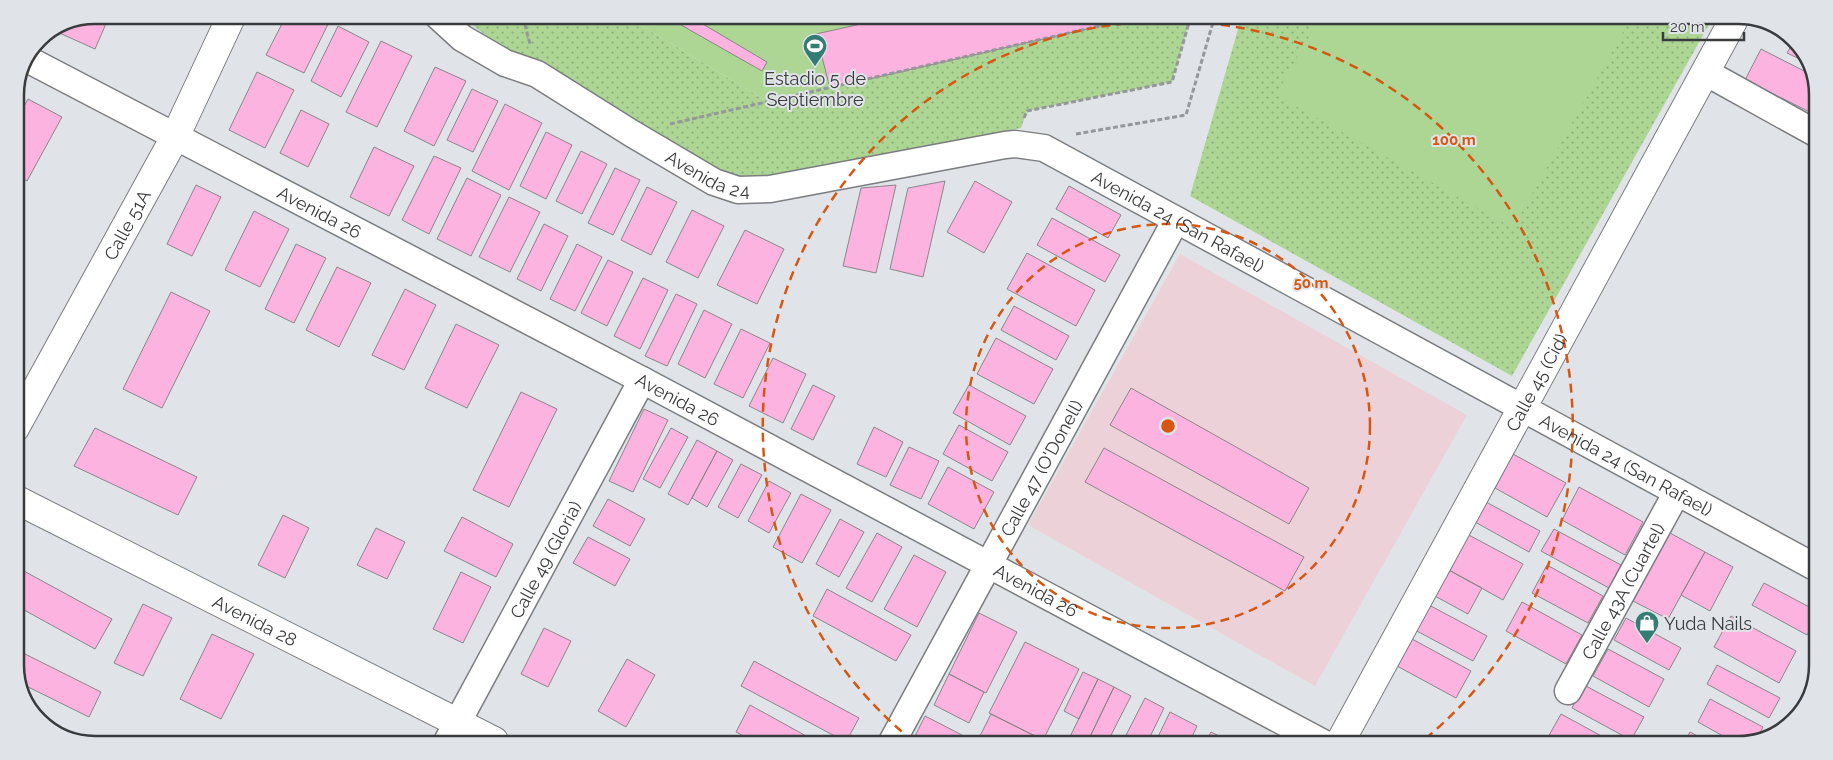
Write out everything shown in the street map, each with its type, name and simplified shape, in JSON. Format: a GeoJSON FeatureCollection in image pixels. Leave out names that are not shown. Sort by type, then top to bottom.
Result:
{"type":"FeatureCollection","features":[{"type":"Feature","properties":{"kind":"street","name":"Calle 51A"},"geometry":{"type":"LineString","coordinates":[[25,397],[175,137],[228,24]]}},
{"type":"Feature","properties":{"kind":"street","name":"Avenida 24"},"geometry":{"type":"LineString","coordinates":[[447,24],[462,38],[505,63],[537,74],[714,182],[738,190],[770,189],[993,146],[1015,144]]}},
{"type":"Feature","properties":{"kind":"street","name":"Calle 45 (Cid)"},"geometry":{"type":"LineString","coordinates":[[1343,736],[1731,24]]}},
{"type":"Feature","properties":{"kind":"street","name":"Avenida 26"},"geometry":{"type":"LineString","coordinates":[[32,62],[642,380],[989,563],[1310,736]]}},
{"type":"Feature","properties":{"kind":"street"},"geometry":{"type":"LineString","coordinates":[[1705,72],[1809,130]]}},
{"type":"Feature","properties":{"kind":"street","name":"Avenida 24 (San Rafael)"},"geometry":{"type":"LineString","coordinates":[[1015,144],[1044,148],[1809,564]]}},
{"type":"Feature","properties":{"kind":"street","name":"Calle 47 (O'Donell)"},"geometry":{"type":"LineString","coordinates":[[895,736],[1176,220]]}},
{"type":"Feature","properties":{"kind":"street","name":"Calle 49 (Gloria)"},"geometry":{"type":"LineString","coordinates":[[453,731],[642,380]]}},
{"type":"Feature","properties":{"kind":"street","name":"Calle 43A (Cuartel)"},"geometry":{"type":"LineString","coordinates":[[1568,691],[1677,492]]}},
{"type":"Feature","properties":{"kind":"street","name":"Avenida 28"},"geometry":{"type":"LineString","coordinates":[[24,504],[453,731],[476,736]]}},
{"type":"Feature","properties":{"kind":"path"},"geometry":{"type":"LineString","coordinates":[[631,133],[1108,24]]}},
{"type":"Feature","properties":{"kind":"path"},"geometry":{"type":"LineString","coordinates":[[1015,144],[1027,111],[1172,82],[1189,24]]}},
{"type":"Feature","properties":{"kind":"path"},"geometry":{"type":"LineString","coordinates":[[1072,134],[1186,115],[1213,24]]}},
{"type":"Feature","properties":{"kind":"shaded area"},"geometry":{"type":"Polygon","coordinates":[[[1180,254],[1467,415],[1315,686],[1028,525],[1180,254]]]}},
{"type":"Feature","properties":{"kind":"green space"},"geometry":{"type":"Polygon","coordinates":[[[471,24],[639,24],[768,102],[1108,24],[1189,24],[1172,82],[1027,111],[1021,128],[756,179],[734,177],[720,173],[488,37],[471,24]]]}},
{"type":"Feature","properties":{"kind":"green space","name":"Estadio 5 de Septiembre"},"geometry":{"type":"Polygon","coordinates":[[[639,24],[1108,24],[768,102],[639,24]]]}},
{"type":"Feature","properties":{"kind":"green space"},"geometry":{"type":"Polygon","coordinates":[[[1240,24],[1709,24],[1512,376],[1190,196],[1240,24]]]}},
{"type":"Feature","properties":{"kind":"green space"},"geometry":{"type":"Polygon","coordinates":[[[1316,24],[1628,24],[1513,228],[1276,95],[1316,24]]]}},
{"type":"Feature","properties":{"kind":"building"},"geometry":{"type":"Polygon","coordinates":[[[106,24],[95,49],[60,33],[81,25],[106,24]]]}},
{"type":"Feature","properties":{"kind":"building"},"geometry":{"type":"Polygon","coordinates":[[[282,24],[328,24],[304,73],[266,55],[282,24]]]}},
{"type":"Feature","properties":{"kind":"building"},"geometry":{"type":"Polygon","coordinates":[[[679,24],[703,24],[767,62],[762,71],[679,24]]]}},
{"type":"Feature","properties":{"kind":"building"},"geometry":{"type":"Polygon","coordinates":[[[861,24],[1108,24],[830,88],[816,34],[861,24]]]}},
{"type":"Feature","properties":{"kind":"building"},"geometry":{"type":"Polygon","coordinates":[[[338,26],[369,42],[341,97],[311,81],[338,26]]]}},
{"type":"Feature","properties":{"kind":"building"},"geometry":{"type":"Polygon","coordinates":[[[381,41],[412,56],[377,127],[346,112],[381,41]]]}},
{"type":"Feature","properties":{"kind":"building"},"geometry":{"type":"Polygon","coordinates":[[[1790,47],[1800,59],[1787,53],[1790,47]]]}},
{"type":"Feature","properties":{"kind":"building"},"geometry":{"type":"Polygon","coordinates":[[[1761,49],[1805,71],[1809,90],[1809,112],[1745,80],[1761,49]]]}},
{"type":"Feature","properties":{"kind":"building"},"geometry":{"type":"Polygon","coordinates":[[[435,67],[466,81],[434,146],[404,131],[435,67]]]}},
{"type":"Feature","properties":{"kind":"building"},"geometry":{"type":"Polygon","coordinates":[[[257,72],[294,90],[265,148],[229,130],[257,72]]]}},
{"type":"Feature","properties":{"kind":"building"},"geometry":{"type":"Polygon","coordinates":[[[472,89],[498,101],[473,152],[447,140],[472,89]]]}},
{"type":"Feature","properties":{"kind":"building"},"geometry":{"type":"Polygon","coordinates":[[[28,99],[62,117],[27,181],[24,179],[24,106],[28,99]]]}},
{"type":"Feature","properties":{"kind":"building"},"geometry":{"type":"Polygon","coordinates":[[[505,104],[542,123],[509,190],[472,171],[505,104]]]}},
{"type":"Feature","properties":{"kind":"building"},"geometry":{"type":"Polygon","coordinates":[[[301,110],[329,124],[308,167],[280,153],[301,110]]]}},
{"type":"Feature","properties":{"kind":"building"},"geometry":{"type":"Polygon","coordinates":[[[546,132],[572,145],[546,199],[520,186],[546,132]]]}},
{"type":"Feature","properties":{"kind":"building"},"geometry":{"type":"Polygon","coordinates":[[[374,147],[414,166],[389,216],[350,197],[374,147]]]}},
{"type":"Feature","properties":{"kind":"building"},"geometry":{"type":"Polygon","coordinates":[[[581,151],[607,164],[582,214],[556,201],[581,151]]]}},
{"type":"Feature","properties":{"kind":"building"},"geometry":{"type":"Polygon","coordinates":[[[434,156],[461,168],[429,234],[402,220],[434,156]]]}},
{"type":"Feature","properties":{"kind":"building"},"geometry":{"type":"Polygon","coordinates":[[[615,168],[640,180],[613,235],[588,223],[615,168]]]}},
{"type":"Feature","properties":{"kind":"building"},"geometry":{"type":"Polygon","coordinates":[[[467,178],[501,195],[471,256],[437,239],[467,178]]]}},
{"type":"Feature","properties":{"kind":"building"},"geometry":{"type":"Polygon","coordinates":[[[945,181],[923,277],[890,269],[908,188],[945,181]]]}},
{"type":"Feature","properties":{"kind":"building"},"geometry":{"type":"Polygon","coordinates":[[[975,181],[1012,202],[984,253],[947,232],[975,181]]]}},
{"type":"Feature","properties":{"kind":"building"},"geometry":{"type":"Polygon","coordinates":[[[196,185],[221,197],[192,256],[167,244],[196,185]]]}},
{"type":"Feature","properties":{"kind":"building"},"geometry":{"type":"Polygon","coordinates":[[[896,185],[876,273],[843,266],[861,188],[896,185]]]}},
{"type":"Feature","properties":{"kind":"building"},"geometry":{"type":"Polygon","coordinates":[[[1069,186],[1121,215],[1108,238],[1056,209],[1069,186]]]}},
{"type":"Feature","properties":{"kind":"building"},"geometry":{"type":"Polygon","coordinates":[[[647,187],[677,202],[651,255],[621,240],[647,187]]]}},
{"type":"Feature","properties":{"kind":"building"},"geometry":{"type":"Polygon","coordinates":[[[509,197],[540,212],[510,272],[479,257],[509,197]]]}},
{"type":"Feature","properties":{"kind":"building"},"geometry":{"type":"Polygon","coordinates":[[[692,210],[724,226],[698,278],[666,262],[692,210]]]}},
{"type":"Feature","properties":{"kind":"building"},"geometry":{"type":"Polygon","coordinates":[[[254,211],[289,229],[260,287],[225,270],[254,211]]]}},
{"type":"Feature","properties":{"kind":"building"},"geometry":{"type":"Polygon","coordinates":[[[1052,218],[1120,255],[1105,282],[1037,245],[1052,218]]]}},
{"type":"Feature","properties":{"kind":"building"},"geometry":{"type":"Polygon","coordinates":[[[544,224],[568,236],[541,291],[517,279],[544,224]]]}},
{"type":"Feature","properties":{"kind":"building"},"geometry":{"type":"Polygon","coordinates":[[[745,230],[784,249],[757,304],[717,285],[745,230]]]}},
{"type":"Feature","properties":{"kind":"building"},"geometry":{"type":"Polygon","coordinates":[[[296,244],[326,258],[294,323],[265,309],[296,244]]]}},
{"type":"Feature","properties":{"kind":"building"},"geometry":{"type":"Polygon","coordinates":[[[577,244],[602,257],[575,311],[550,299],[577,244]]]}},
{"type":"Feature","properties":{"kind":"building"},"geometry":{"type":"Polygon","coordinates":[[[1027,253],[1095,290],[1076,326],[1007,289],[1027,253]]]}},
{"type":"Feature","properties":{"kind":"building"},"geometry":{"type":"Polygon","coordinates":[[[608,260],[633,272],[607,326],[581,313],[608,260]]]}},
{"type":"Feature","properties":{"kind":"building"},"geometry":{"type":"Polygon","coordinates":[[[337,267],[371,283],[339,347],[306,330],[337,267]]]}},
{"type":"Feature","properties":{"kind":"building"},"geometry":{"type":"Polygon","coordinates":[[[643,278],[668,290],[640,349],[614,336],[643,278]]]}},
{"type":"Feature","properties":{"kind":"building"},"geometry":{"type":"Polygon","coordinates":[[[405,289],[436,305],[404,370],[372,355],[405,289]]]}},
{"type":"Feature","properties":{"kind":"building"},"geometry":{"type":"Polygon","coordinates":[[[171,292],[210,311],[162,408],[123,389],[171,292]]]}},
{"type":"Feature","properties":{"kind":"building"},"geometry":{"type":"Polygon","coordinates":[[[676,294],[697,304],[667,366],[645,356],[676,294]]]}},
{"type":"Feature","properties":{"kind":"building"},"geometry":{"type":"Polygon","coordinates":[[[1014,306],[1069,336],[1056,360],[1001,330],[1014,306]]]}},
{"type":"Feature","properties":{"kind":"building"},"geometry":{"type":"Polygon","coordinates":[[[704,310],[732,324],[705,378],[678,364],[704,310]]]}},
{"type":"Feature","properties":{"kind":"building"},"geometry":{"type":"Polygon","coordinates":[[[456,324],[499,345],[467,408],[425,388],[456,324]]]}},
{"type":"Feature","properties":{"kind":"building"},"geometry":{"type":"Polygon","coordinates":[[[741,329],[770,343],[743,398],[714,384],[741,329]]]}},
{"type":"Feature","properties":{"kind":"building"},"geometry":{"type":"Polygon","coordinates":[[[996,338],[1053,369],[1034,404],[977,374],[996,338]]]}},
{"type":"Feature","properties":{"kind":"building"},"geometry":{"type":"Polygon","coordinates":[[[773,358],[806,374],[783,423],[749,406],[773,358]]]}},
{"type":"Feature","properties":{"kind":"building"},"geometry":{"type":"Polygon","coordinates":[[[813,385],[835,396],[813,440],[791,429],[813,385]]]}},
{"type":"Feature","properties":{"kind":"building"},"geometry":{"type":"Polygon","coordinates":[[[969,385],[1026,416],[1010,445],[953,413],[969,385]]]}},
{"type":"Feature","properties":{"kind":"building"},"geometry":{"type":"Polygon","coordinates":[[[1131,388],[1309,488],[1289,524],[1110,425],[1131,388]]]}},
{"type":"Feature","properties":{"kind":"building"},"geometry":{"type":"Polygon","coordinates":[[[521,392],[557,409],[509,507],[473,490],[521,392]]]}},
{"type":"Feature","properties":{"kind":"building"},"geometry":{"type":"Polygon","coordinates":[[[644,409],[668,420],[633,492],[609,481],[644,409]]]}},
{"type":"Feature","properties":{"kind":"building"},"geometry":{"type":"Polygon","coordinates":[[[959,425],[1008,452],[992,481],[943,454],[959,425]]]}},
{"type":"Feature","properties":{"kind":"building"},"geometry":{"type":"Polygon","coordinates":[[[874,427],[903,442],[886,477],[857,464],[874,427]]]}},
{"type":"Feature","properties":{"kind":"building"},"geometry":{"type":"Polygon","coordinates":[[[95,428],[197,477],[178,515],[74,466],[95,428]]]}},
{"type":"Feature","properties":{"kind":"building"},"geometry":{"type":"Polygon","coordinates":[[[671,428],[688,437],[660,488],[643,479],[671,428]]]}},
{"type":"Feature","properties":{"kind":"building"},"geometry":{"type":"Polygon","coordinates":[[[697,440],[717,451],[688,505],[668,494],[697,440]]]}},
{"type":"Feature","properties":{"kind":"building"},"geometry":{"type":"Polygon","coordinates":[[[909,447],[939,461],[921,499],[890,485],[909,447]]]}},
{"type":"Feature","properties":{"kind":"building"},"geometry":{"type":"Polygon","coordinates":[[[1104,448],[1304,557],[1285,591],[1085,482],[1104,448]]]}},
{"type":"Feature","properties":{"kind":"building"},"geometry":{"type":"Polygon","coordinates":[[[717,451],[733,460],[707,507],[692,498],[717,451]]]}},
{"type":"Feature","properties":{"kind":"building"},"geometry":{"type":"Polygon","coordinates":[[[1513,454],[1566,483],[1547,517],[1495,488],[1513,454]]]}},
{"type":"Feature","properties":{"kind":"building"},"geometry":{"type":"Polygon","coordinates":[[[741,464],[762,475],[738,518],[718,507],[741,464]]]}},
{"type":"Feature","properties":{"kind":"building"},"geometry":{"type":"Polygon","coordinates":[[[948,467],[994,492],[974,529],[928,504],[948,467]]]}},
{"type":"Feature","properties":{"kind":"building"},"geometry":{"type":"Polygon","coordinates":[[[769,481],[791,493],[769,533],[748,521],[769,481]]]}},
{"type":"Feature","properties":{"kind":"building"},"geometry":{"type":"Polygon","coordinates":[[[1579,487],[1643,522],[1625,555],[1562,520],[1579,487]]]}},
{"type":"Feature","properties":{"kind":"building"},"geometry":{"type":"Polygon","coordinates":[[[801,494],[831,510],[802,563],[773,547],[801,494]]]}},
{"type":"Feature","properties":{"kind":"building"},"geometry":{"type":"Polygon","coordinates":[[[608,499],[645,519],[630,546],[593,526],[608,499]]]}},
{"type":"Feature","properties":{"kind":"building"},"geometry":{"type":"Polygon","coordinates":[[[1486,502],[1540,531],[1529,552],[1475,522],[1486,502]]]}},
{"type":"Feature","properties":{"kind":"building"},"geometry":{"type":"Polygon","coordinates":[[[283,515],[309,528],[285,578],[258,565],[283,515]]]}},
{"type":"Feature","properties":{"kind":"building"},"geometry":{"type":"Polygon","coordinates":[[[462,517],[513,544],[496,577],[444,551],[462,517]]]}},
{"type":"Feature","properties":{"kind":"building"},"geometry":{"type":"Polygon","coordinates":[[[840,519],[864,532],[839,577],[816,564],[840,519]]]}},
{"type":"Feature","properties":{"kind":"building"},"geometry":{"type":"Polygon","coordinates":[[[376,528],[405,542],[387,579],[357,565],[376,528]]]}},
{"type":"Feature","properties":{"kind":"building"},"geometry":{"type":"Polygon","coordinates":[[[1554,529],[1621,565],[1609,588],[1541,551],[1554,529]]]}},
{"type":"Feature","properties":{"kind":"building"},"geometry":{"type":"Polygon","coordinates":[[[877,533],[902,547],[872,602],[846,588],[877,533]]]}},
{"type":"Feature","properties":{"kind":"building"},"geometry":{"type":"Polygon","coordinates":[[[1670,533],[1705,552],[1668,619],[1633,601],[1670,533]]]}},
{"type":"Feature","properties":{"kind":"building"},"geometry":{"type":"Polygon","coordinates":[[[1467,534],[1523,564],[1503,600],[1447,569],[1467,534]]]}},
{"type":"Feature","properties":{"kind":"building"},"geometry":{"type":"Polygon","coordinates":[[[588,537],[630,559],[615,586],[573,563],[588,537]]]}},
{"type":"Feature","properties":{"kind":"building"},"geometry":{"type":"Polygon","coordinates":[[[1705,552],[1733,567],[1710,611],[1681,595],[1705,552]]]}},
{"type":"Feature","properties":{"kind":"building"},"geometry":{"type":"Polygon","coordinates":[[[914,555],[946,572],[917,627],[884,609],[914,555]]]}},
{"type":"Feature","properties":{"kind":"building"},"geometry":{"type":"Polygon","coordinates":[[[1547,565],[1603,596],[1588,623],[1532,593],[1547,565]]]}},
{"type":"Feature","properties":{"kind":"building"},"geometry":{"type":"Polygon","coordinates":[[[1447,569],[1482,588],[1468,614],[1433,595],[1447,569]]]}},
{"type":"Feature","properties":{"kind":"building"},"geometry":{"type":"Polygon","coordinates":[[[24,571],[112,619],[95,649],[24,610],[24,571]]]}},
{"type":"Feature","properties":{"kind":"building"},"geometry":{"type":"Polygon","coordinates":[[[461,572],[491,587],[463,643],[433,629],[461,572]]]}},
{"type":"Feature","properties":{"kind":"building"},"geometry":{"type":"Polygon","coordinates":[[[1764,583],[1809,607],[1809,631],[1807,635],[1752,605],[1764,583]]]}},
{"type":"Feature","properties":{"kind":"building"},"geometry":{"type":"Polygon","coordinates":[[[827,589],[911,635],[896,661],[813,616],[827,589]]]}},
{"type":"Feature","properties":{"kind":"building"},"geometry":{"type":"Polygon","coordinates":[[[1522,602],[1582,635],[1566,664],[1506,631],[1522,602]]]}},
{"type":"Feature","properties":{"kind":"building"},"geometry":{"type":"Polygon","coordinates":[[[143,604],[172,618],[143,676],[114,663],[143,604]]]}},
{"type":"Feature","properties":{"kind":"building"},"geometry":{"type":"Polygon","coordinates":[[[1429,605],[1487,636],[1473,661],[1415,630],[1429,605]]]}},
{"type":"Feature","properties":{"kind":"building"},"geometry":{"type":"Polygon","coordinates":[[[979,613],[1017,632],[986,693],[949,674],[979,613]]]}},
{"type":"Feature","properties":{"kind":"building"},"geometry":{"type":"Polygon","coordinates":[[[1731,616],[1796,651],[1779,683],[1714,647],[1731,616]]]}},
{"type":"Feature","properties":{"kind":"building","name":"Yuda Nails"},"geometry":{"type":"Polygon","coordinates":[[[1626,618],[1681,648],[1669,670],[1614,640],[1626,618]]]}},
{"type":"Feature","properties":{"kind":"building"},"geometry":{"type":"Polygon","coordinates":[[[544,628],[571,641],[548,687],[521,674],[544,628]]]}},
{"type":"Feature","properties":{"kind":"building"},"geometry":{"type":"Polygon","coordinates":[[[212,634],[254,654],[221,719],[180,699],[212,634]]]}},
{"type":"Feature","properties":{"kind":"building"},"geometry":{"type":"Polygon","coordinates":[[[1412,639],[1471,671],[1456,698],[1397,666],[1412,639]]]}},
{"type":"Feature","properties":{"kind":"building"},"geometry":{"type":"Polygon","coordinates":[[[1025,642],[1079,669],[1045,736],[1035,736],[989,713],[1025,642]]]}},
{"type":"Feature","properties":{"kind":"building"},"geometry":{"type":"Polygon","coordinates":[[[1608,649],[1664,679],[1649,707],[1593,676],[1608,649]]]}},
{"type":"Feature","properties":{"kind":"building"},"geometry":{"type":"Polygon","coordinates":[[[24,654],[101,692],[89,717],[27,687],[24,670],[24,654]]]}},
{"type":"Feature","properties":{"kind":"building"},"geometry":{"type":"Polygon","coordinates":[[[627,659],[655,675],[626,727],[598,711],[627,659]]]}},
{"type":"Feature","properties":{"kind":"building"},"geometry":{"type":"Polygon","coordinates":[[[754,661],[859,718],[849,736],[835,736],[741,686],[754,661]]]}},
{"type":"Feature","properties":{"kind":"building"},"geometry":{"type":"Polygon","coordinates":[[[1717,665],[1780,698],[1769,718],[1707,684],[1717,665]]]}},
{"type":"Feature","properties":{"kind":"building"},"geometry":{"type":"Polygon","coordinates":[[[1083,672],[1098,679],[1079,719],[1064,711],[1083,672]]]}},
{"type":"Feature","properties":{"kind":"building"},"geometry":{"type":"Polygon","coordinates":[[[949,674],[984,692],[969,723],[934,705],[949,674]]]}},
{"type":"Feature","properties":{"kind":"building"},"geometry":{"type":"Polygon","coordinates":[[[1098,679],[1114,687],[1090,736],[1070,736],[1098,679]]]}},
{"type":"Feature","properties":{"kind":"building"},"geometry":{"type":"Polygon","coordinates":[[[1584,685],[1644,717],[1633,736],[1624,736],[1572,708],[1584,685]]]}},
{"type":"Feature","properties":{"kind":"building"},"geometry":{"type":"Polygon","coordinates":[[[1114,687],[1131,696],[1111,736],[1090,736],[1114,687]]]}},
{"type":"Feature","properties":{"kind":"building"},"geometry":{"type":"Polygon","coordinates":[[[1145,698],[1164,708],[1150,736],[1126,736],[1145,698]]]}},
{"type":"Feature","properties":{"kind":"building"},"geometry":{"type":"Polygon","coordinates":[[[1710,699],[1763,727],[1760,732],[1747,736],[1723,736],[1698,722],[1710,699]]]}},
{"type":"Feature","properties":{"kind":"building"},"geometry":{"type":"Polygon","coordinates":[[[750,705],[806,736],[744,736],[736,732],[750,705]]]}},
{"type":"Feature","properties":{"kind":"building"},"geometry":{"type":"Polygon","coordinates":[[[1170,712],[1197,726],[1192,736],[1158,736],[1170,712]]]}},
{"type":"Feature","properties":{"kind":"building"},"geometry":{"type":"Polygon","coordinates":[[[991,714],[1035,736],[980,736],[991,714]]]}},
{"type":"Feature","properties":{"kind":"building"},"geometry":{"type":"Polygon","coordinates":[[[1561,714],[1601,736],[1549,736],[1561,714]]]}},
{"type":"Feature","properties":{"kind":"building"},"geometry":{"type":"Polygon","coordinates":[[[925,716],[962,735],[962,736],[915,736],[925,716]]]}},
{"type":"Feature","properties":{"kind":"building"},"geometry":{"type":"Polygon","coordinates":[[[1211,732],[1219,736],[1209,736],[1211,732]]]}},
{"type":"Feature","properties":{"kind":"building"},"geometry":{"type":"Polygon","coordinates":[[[1690,732],[1697,736],[1688,736],[1690,732]]]}},
{"type":"Feature","properties":{"kind":"place","name":"Estadio 5 de Septiembre"},"geometry":{"type":"Point","coordinates":[815,67]}},
{"type":"Feature","properties":{"kind":"place","name":"Yuda Nails"},"geometry":{"type":"Point","coordinates":[1647,644]}}]}
